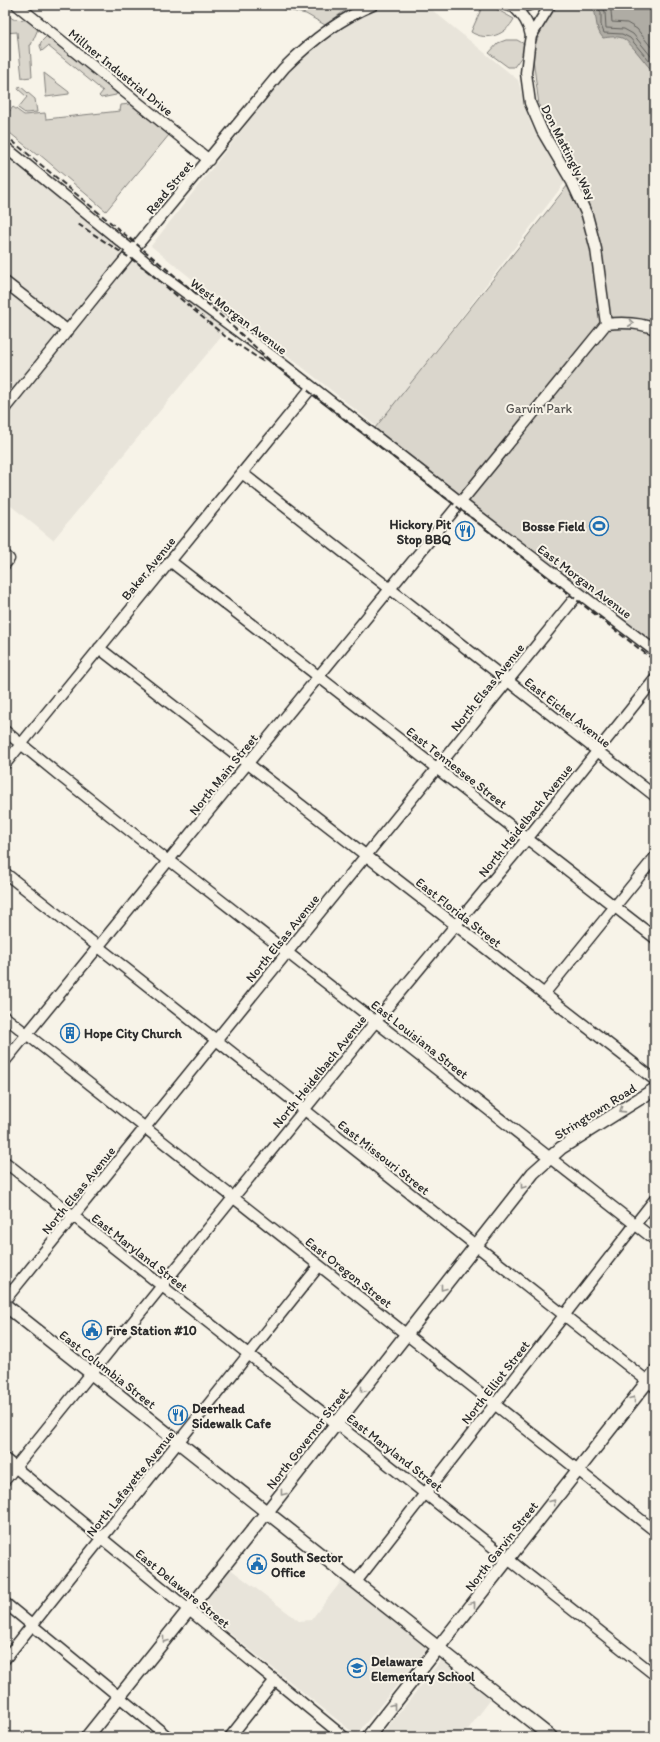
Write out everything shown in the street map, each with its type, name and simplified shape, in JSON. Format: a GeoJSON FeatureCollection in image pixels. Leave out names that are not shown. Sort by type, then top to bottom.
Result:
{"type":"FeatureCollection","features":[{"type":"Feature","properties":{"kind":"main road","name":"Stringtown Road"},"geometry":{"type":"LineString","coordinates":[[550,1157],[561,1148],[655,1089]]}},
{"type":"Feature","properties":{"kind":"main road","name":"North Governor Street"},"geometry":{"type":"LineString","coordinates":[[87,1737],[267,1512],[533,1173],[550,1157]]}},
{"type":"Feature","properties":{"kind":"main road","name":"East Columbia Street"},"geometry":{"type":"LineString","coordinates":[[5,1305],[90,1374],[551,1737]]}},
{"type":"Feature","properties":{"kind":"main road","name":"North Garvin Street"},"geometry":{"type":"LineString","coordinates":[[368,1737],[578,1470],[652,1380]]}},
{"type":"Feature","properties":{"kind":"street","name":"Millner Industrial Drive"},"geometry":{"type":"LineString","coordinates":[[17,5],[209,160]]}},
{"type":"Feature","properties":{"kind":"street","name":"Read Street"},"geometry":{"type":"LineString","coordinates":[[5,408],[295,57],[344,20],[373,5]]}},
{"type":"Feature","properties":{"kind":"street"},"geometry":{"type":"LineString","coordinates":[[510,6],[529,5]]}},
{"type":"Feature","properties":{"kind":"street","name":"Don Mattingly Way"},"geometry":{"type":"LineString","coordinates":[[550,5],[531,36],[527,68],[530,103],[542,131],[572,182],[587,215],[596,249],[606,324]]}},
{"type":"Feature","properties":{"kind":"street"},"geometry":{"type":"LineString","coordinates":[[510,6],[524,17],[530,27],[531,36]]}},
{"type":"Feature","properties":{"kind":"street","name":"West Morgan Avenue"},"geometry":{"type":"LineString","coordinates":[[5,147],[133,252],[272,356],[460,502]]}},
{"type":"Feature","properties":{"kind":"street"},"geometry":{"type":"LineString","coordinates":[[5,282],[68,331]]}},
{"type":"Feature","properties":{"kind":"street"},"geometry":{"type":"LineString","coordinates":[[460,502],[606,324],[623,322],[636,323],[655,329]]}},
{"type":"Feature","properties":{"kind":"street","name":"Baker Avenue"},"geometry":{"type":"LineString","coordinates":[[5,764],[312,388]]}},
{"type":"Feature","properties":{"kind":"street","name":"East Eichel Avenue"},"geometry":{"type":"LineString","coordinates":[[242,473],[655,796]]}},
{"type":"Feature","properties":{"kind":"street","name":"North Main Street"},"geometry":{"type":"LineString","coordinates":[[5,1061],[460,502]]}},
{"type":"Feature","properties":{"kind":"street","name":"East Morgan Avenue"},"geometry":{"type":"LineString","coordinates":[[460,502],[655,651]]}},
{"type":"Feature","properties":{"kind":"street"},"geometry":{"type":"LineString","coordinates":[[5,555],[9,559],[5,564]]}},
{"type":"Feature","properties":{"kind":"street","name":"East Tennessee Street"},"geometry":{"type":"LineString","coordinates":[[170,561],[655,938]]}},
{"type":"Feature","properties":{"kind":"street","name":"North Elsas Avenue"},"geometry":{"type":"LineString","coordinates":[[5,1300],[579,593]]}},
{"type":"Feature","properties":{"kind":"street","name":"East Florida Street"},"geometry":{"type":"LineString","coordinates":[[100,648],[655,1080]]}},
{"type":"Feature","properties":{"kind":"street","name":"North Heidelbach Avenue"},"geometry":{"type":"LineString","coordinates":[[5,1480],[376,1021],[527,839],[655,679]]}},
{"type":"Feature","properties":{"kind":"street","name":"East Louisiana Street"},"geometry":{"type":"LineString","coordinates":[[5,731],[655,1240]]}},
{"type":"Feature","properties":{"kind":"street"},"geometry":{"type":"LineString","coordinates":[[544,994],[655,857]]}},
{"type":"Feature","properties":{"kind":"street","name":"East Missouri Street"},"geometry":{"type":"LineString","coordinates":[[5,873],[563,1315],[652,1380]]}},
{"type":"Feature","properties":{"kind":"street","name":"East Oregon Street"},"geometry":{"type":"LineString","coordinates":[[5,1017],[655,1531]]}},
{"type":"Feature","properties":{"kind":"street","name":"East Maryland Street"},"geometry":{"type":"LineString","coordinates":[[5,1162],[655,1675]]}},
{"type":"Feature","properties":{"kind":"street","name":"North Elliot Street"},"geometry":{"type":"LineString","coordinates":[[356,1582],[655,1198]]}},
{"type":"Feature","properties":{"kind":"street","name":"North Lafayette Avenue"},"geometry":{"type":"LineString","coordinates":[[5,1659],[319,1266]]}},
{"type":"Feature","properties":{"kind":"street","name":"East Delaware Street"},"geometry":{"type":"LineString","coordinates":[[5,1459],[344,1737]]}},
{"type":"Feature","properties":{"kind":"street"},"geometry":{"type":"LineString","coordinates":[[5,1603],[168,1737]]}},
{"type":"Feature","properties":{"kind":"street"},"geometry":{"type":"LineString","coordinates":[[230,1737],[275,1680]]}},
{"type":"Feature","properties":{"kind":"shaded area"},"geometry":{"type":"Polygon","coordinates":[[[391,5],[426,5],[518,80],[531,125],[566,181],[377,427],[151,246],[289,70],[312,48],[365,14],[391,5]]]}},
{"type":"Feature","properties":{"kind":"shaded area"},"geometry":{"type":"Polygon","coordinates":[[[5,148],[231,325],[53,540],[5,501],[5,148]]]}},
{"type":"Feature","properties":{"kind":"shaded area"},"geometry":{"type":"Polygon","coordinates":[[[229,1568],[299,1621],[311,1620],[343,1579],[428,1647],[356,1735],[197,1607],[229,1568]]]}},
{"type":"Feature","properties":{"kind":"shaded area"},"geometry":{"type":"Polygon","coordinates":[[[442,1659],[492,1698],[462,1737],[380,1737],[442,1659]]]}},
{"type":"Feature","properties":{"kind":"green space"},"geometry":{"type":"Polygon","coordinates":[[[223,5],[265,5],[246,6],[223,5]]]}},
{"type":"Feature","properties":{"kind":"green space"},"geometry":{"type":"Polygon","coordinates":[[[265,5],[356,5],[344,11],[325,25],[306,14],[265,5]]]}},
{"type":"Feature","properties":{"kind":"green space"},"geometry":{"type":"Polygon","coordinates":[[[483,5],[489,5],[514,19],[511,25],[496,35],[483,36],[471,32],[483,5]]]}},
{"type":"Feature","properties":{"kind":"green space","name":"Garvin Park"},"geometry":{"type":"Polygon","coordinates":[[[559,5],[655,5],[655,644],[651,643],[375,428],[575,176],[539,105],[532,51],[549,13],[559,5]]]}},
{"type":"Feature","properties":{"kind":"green space"},"geometry":{"type":"Polygon","coordinates":[[[5,13],[13,19],[27,20],[38,29],[30,45],[32,77],[22,78],[17,32],[5,33],[5,13]]]}},
{"type":"Feature","properties":{"kind":"green space"},"geometry":{"type":"Polygon","coordinates":[[[47,36],[117,92],[116,95],[101,98],[99,96],[103,91],[48,46],[42,51],[40,46],[41,42],[47,36]]]}},
{"type":"Feature","properties":{"kind":"green space"},"geometry":{"type":"Polygon","coordinates":[[[506,40],[517,40],[526,45],[525,52],[514,67],[508,67],[489,53],[498,43],[506,40]]]}},
{"type":"Feature","properties":{"kind":"green space"},"geometry":{"type":"Polygon","coordinates":[[[44,73],[69,92],[69,94],[46,97],[44,73]]]}},
{"type":"Feature","properties":{"kind":"green space"},"geometry":{"type":"Polygon","coordinates":[[[20,86],[35,99],[37,112],[25,113],[18,108],[27,97],[18,89],[20,86]]]}},
{"type":"Feature","properties":{"kind":"green space"},"geometry":{"type":"Polygon","coordinates":[[[130,104],[169,135],[106,211],[39,154],[37,155],[5,129],[5,117],[13,107],[24,115],[45,113],[46,119],[120,111],[121,105],[130,104]]]}},
{"type":"Feature","properties":{"kind":"water"},"geometry":{"type":"Polygon","coordinates":[[[592,5],[655,5],[655,74],[634,48],[625,40],[618,37],[603,38],[598,30],[592,5]]]}},
{"type":"Feature","properties":{"kind":"railway"},"geometry":{"type":"LineString","coordinates":[[5,135],[198,295],[275,365],[655,661]]}},
{"type":"Feature","properties":{"kind":"railway"},"geometry":{"type":"LineString","coordinates":[[78,224],[139,264],[226,337],[264,362]]}},
{"type":"Feature","properties":{"kind":"place","name":"Bosse Field"},"geometry":{"type":"Point","coordinates":[599,526]}},
{"type":"Feature","properties":{"kind":"place","name":"Hickory Pit Stop BBQ"},"geometry":{"type":"Point","coordinates":[465,531]}},
{"type":"Feature","properties":{"kind":"place","name":"Hope City Church"},"geometry":{"type":"Point","coordinates":[70,1033]}},
{"type":"Feature","properties":{"kind":"place","name":"Fire Station #10"},"geometry":{"type":"Point","coordinates":[92,1330]}},
{"type":"Feature","properties":{"kind":"place","name":"Deerhead Sidewalk Cafe"},"geometry":{"type":"Point","coordinates":[178,1415]}},
{"type":"Feature","properties":{"kind":"place","name":"South Sector Office"},"geometry":{"type":"Point","coordinates":[257,1564]}},
{"type":"Feature","properties":{"kind":"place","name":"Delaware Elementary School"},"geometry":{"type":"Point","coordinates":[357,1668]}}]}
